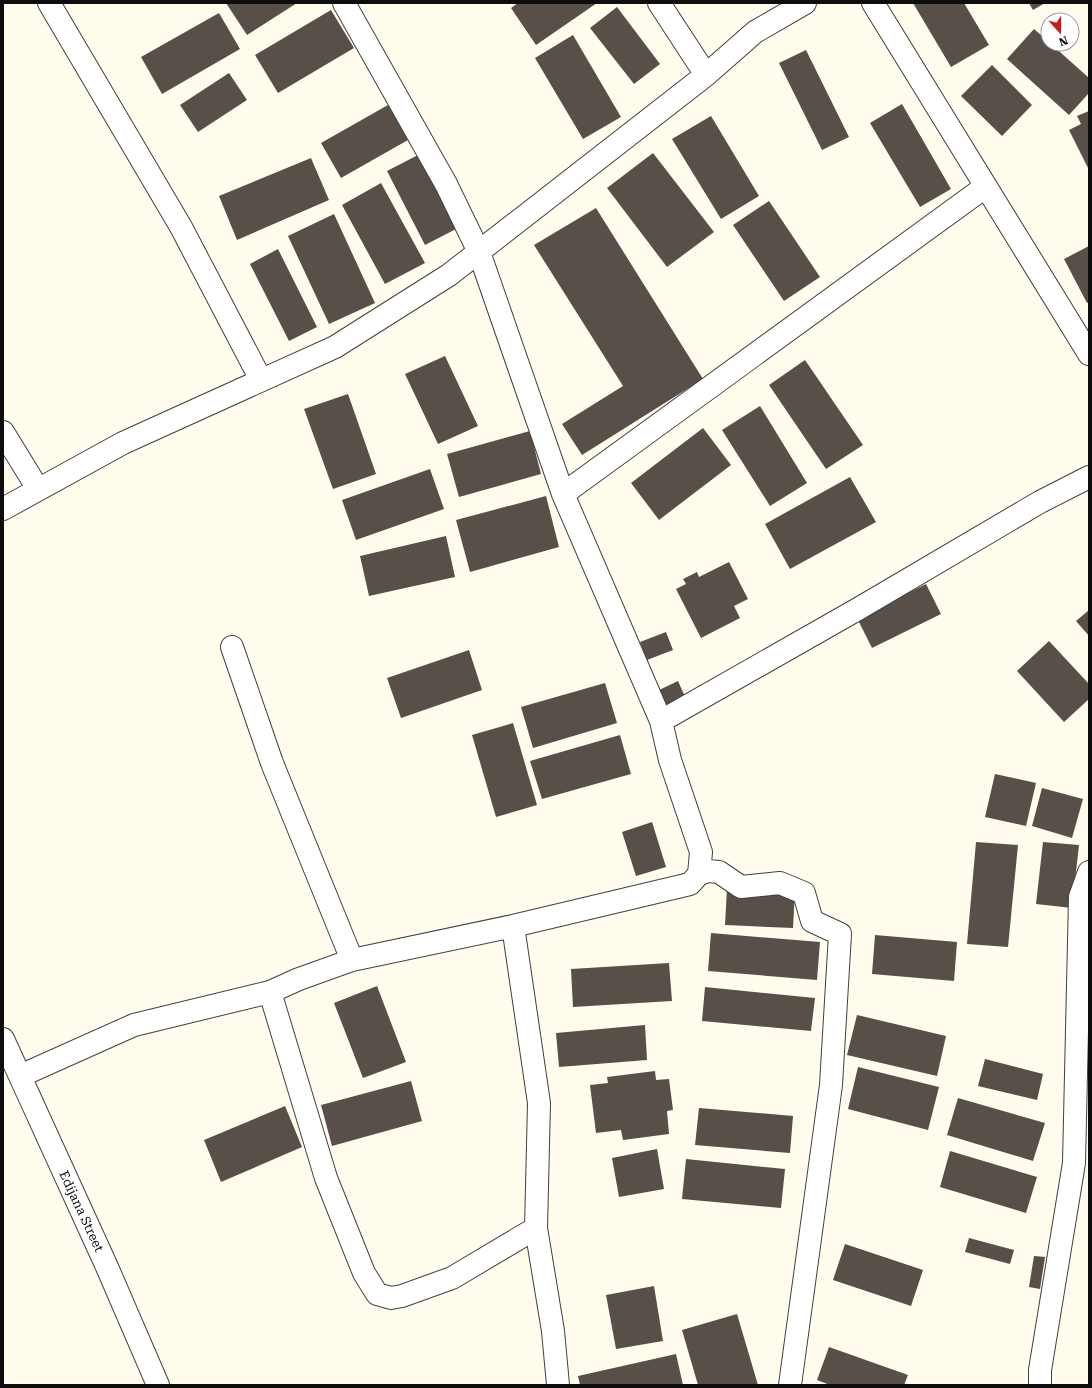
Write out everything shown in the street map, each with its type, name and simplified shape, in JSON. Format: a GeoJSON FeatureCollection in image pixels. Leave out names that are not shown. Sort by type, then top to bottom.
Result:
{"type":"FeatureCollection","features":[{"type":"Feature","properties":{"kind":"street"},"geometry":{"type":"LineString","coordinates":[[49,3],[181,228],[261,380]]}},
{"type":"Feature","properties":{"kind":"street"},"geometry":{"type":"LineString","coordinates":[[344,3],[446,184],[479,252],[562,494],[661,721],[670,760],[701,852],[699,874]]}},
{"type":"Feature","properties":{"kind":"street"},"geometry":{"type":"LineString","coordinates":[[659,3],[706,75]]}},
{"type":"Feature","properties":{"kind":"street"},"geometry":{"type":"LineString","coordinates":[[3,509],[123,443],[335,347],[449,275],[706,75],[755,32],[805,3]]}},
{"type":"Feature","properties":{"kind":"street"},"geometry":{"type":"LineString","coordinates":[[873,3],[1089,354]]}},
{"type":"Feature","properties":{"kind":"street"},"geometry":{"type":"LineString","coordinates":[[562,494],[985,187]]}},
{"type":"Feature","properties":{"kind":"street"},"geometry":{"type":"LineString","coordinates":[[3,432],[38,489]]}},
{"type":"Feature","properties":{"kind":"street"},"geometry":{"type":"LineString","coordinates":[[661,721],[865,605],[1040,502],[1089,476]]}},
{"type":"Feature","properties":{"kind":"street"},"geometry":{"type":"LineString","coordinates":[[232,647],[272,763],[352,960]]}},
{"type":"Feature","properties":{"kind":"street"},"geometry":{"type":"LineString","coordinates":[[20,1076],[134,1025],[270,992],[299,979],[352,960],[513,926],[690,884],[699,874],[708,871],[719,872],[741,887],[780,883],[804,893],[812,921],[840,934],[831,1085],[790,1385]]}},
{"type":"Feature","properties":{"kind":"street"},"geometry":{"type":"LineString","coordinates":[[1040,1385],[1040,1370],[1074,1163],[1082,1051],[1080,897],[1089,872]]}},
{"type":"Feature","properties":{"kind":"street"},"geometry":{"type":"LineString","coordinates":[[513,926],[539,1103],[536,1228],[553,1331],[558,1385]]}},
{"type":"Feature","properties":{"kind":"street"},"geometry":{"type":"LineString","coordinates":[[270,992],[326,1178],[364,1273],[377,1294],[391,1298],[402,1296],[452,1278],[536,1228]]}},
{"type":"Feature","properties":{"kind":"street","name":"Edijana Street"},"geometry":{"type":"LineString","coordinates":[[3,1038],[107,1267],[158,1385]]}},
{"type":"Feature","properties":{"kind":"building"},"geometry":{"type":"Polygon","coordinates":[[[226,3],[297,3],[247,35],[226,3]]]}},
{"type":"Feature","properties":{"kind":"building"},"geometry":{"type":"Polygon","coordinates":[[[518,3],[597,3],[536,45],[511,8],[518,3]]]}},
{"type":"Feature","properties":{"kind":"building"},"geometry":{"type":"Polygon","coordinates":[[[913,3],[964,3],[989,45],[951,67],[913,3]]]}},
{"type":"Feature","properties":{"kind":"building"},"geometry":{"type":"Polygon","coordinates":[[[1029,3],[1045,3],[1033,10],[1029,3]]]}},
{"type":"Feature","properties":{"kind":"building"},"geometry":{"type":"Polygon","coordinates":[[[617,7],[660,64],[634,84],[590,28],[617,7]]]}},
{"type":"Feature","properties":{"kind":"building"},"geometry":{"type":"Polygon","coordinates":[[[331,10],[354,48],[278,93],[255,55],[331,10]]]}},
{"type":"Feature","properties":{"kind":"building"},"geometry":{"type":"Polygon","coordinates":[[[219,13],[240,49],[162,94],[141,57],[219,13]]]}},
{"type":"Feature","properties":{"kind":"building"},"geometry":{"type":"Polygon","coordinates":[[[1034,29],[1040,34],[1040,52],[1060,52],[1089,78],[1089,93],[1069,115],[1007,59],[1034,29]]]}},
{"type":"Feature","properties":{"kind":"building"},"geometry":{"type":"Polygon","coordinates":[[[573,35],[621,117],[583,139],[535,58],[573,35]]]}},
{"type":"Feature","properties":{"kind":"building"},"geometry":{"type":"Polygon","coordinates":[[[806,50],[849,137],[822,150],[779,63],[806,50]]]}},
{"type":"Feature","properties":{"kind":"building"},"geometry":{"type":"Polygon","coordinates":[[[992,65],[1032,105],[1002,136],[961,96],[992,65]]]}},
{"type":"Feature","properties":{"kind":"building"},"geometry":{"type":"Polygon","coordinates":[[[229,73],[247,100],[198,132],[180,105],[229,73]]]}},
{"type":"Feature","properties":{"kind":"building"},"geometry":{"type":"Polygon","coordinates":[[[902,104],[951,189],[920,207],[870,123],[902,104]]]}},
{"type":"Feature","properties":{"kind":"building"},"geometry":{"type":"Polygon","coordinates":[[[388,105],[408,140],[341,178],[321,143],[388,105]]]}},
{"type":"Feature","properties":{"kind":"building"},"geometry":{"type":"Polygon","coordinates":[[[1089,111],[1089,170],[1069,130],[1081,124],[1077,116],[1089,111]]]}},
{"type":"Feature","properties":{"kind":"building"},"geometry":{"type":"Polygon","coordinates":[[[711,116],[759,196],[721,219],[672,139],[711,116]]]}},
{"type":"Feature","properties":{"kind":"building"},"geometry":{"type":"Polygon","coordinates":[[[653,153],[714,232],[667,267],[607,188],[653,153]]]}},
{"type":"Feature","properties":{"kind":"building"},"geometry":{"type":"Polygon","coordinates":[[[418,155],[456,229],[425,245],[387,171],[418,155]]]}},
{"type":"Feature","properties":{"kind":"building"},"geometry":{"type":"Polygon","coordinates":[[[311,158],[329,200],[237,240],[219,196],[311,158]]]}},
{"type":"Feature","properties":{"kind":"building"},"geometry":{"type":"Polygon","coordinates":[[[381,183],[425,263],[385,284],[342,205],[381,183]]]}},
{"type":"Feature","properties":{"kind":"building"},"geometry":{"type":"Polygon","coordinates":[[[769,201],[820,277],[784,301],[733,225],[769,201]]]}},
{"type":"Feature","properties":{"kind":"building"},"geometry":{"type":"Polygon","coordinates":[[[596,208],[703,379],[582,455],[562,424],[623,386],[534,245],[596,208]]]}},
{"type":"Feature","properties":{"kind":"building"},"geometry":{"type":"Polygon","coordinates":[[[334,214],[375,303],[329,324],[288,236],[334,214]]]}},
{"type":"Feature","properties":{"kind":"building"},"geometry":{"type":"Polygon","coordinates":[[[1089,246],[1089,302],[1087,303],[1064,259],[1089,246]]]}},
{"type":"Feature","properties":{"kind":"building"},"geometry":{"type":"Polygon","coordinates":[[[278,249],[317,327],[289,341],[250,264],[278,249]]]}},
{"type":"Feature","properties":{"kind":"building"},"geometry":{"type":"Polygon","coordinates":[[[445,356],[478,426],[438,444],[405,374],[445,356]]]}},
{"type":"Feature","properties":{"kind":"building"},"geometry":{"type":"Polygon","coordinates":[[[805,360],[863,445],[826,469],[769,385],[805,360]]]}},
{"type":"Feature","properties":{"kind":"building"},"geometry":{"type":"Polygon","coordinates":[[[348,394],[376,474],[333,489],[304,409],[348,394]]]}},
{"type":"Feature","properties":{"kind":"building"},"geometry":{"type":"Polygon","coordinates":[[[760,406],[807,483],[770,506],[722,430],[760,406]]]}},
{"type":"Feature","properties":{"kind":"building"},"geometry":{"type":"Polygon","coordinates":[[[703,428],[731,465],[659,520],[631,483],[703,428]]]}},
{"type":"Feature","properties":{"kind":"building"},"geometry":{"type":"Polygon","coordinates":[[[530,431],[541,474],[459,497],[447,454],[530,431]]]}},
{"type":"Feature","properties":{"kind":"building"},"geometry":{"type":"Polygon","coordinates":[[[430,469],[444,509],[356,540],[342,500],[430,469]]]}},
{"type":"Feature","properties":{"kind":"building"},"geometry":{"type":"Polygon","coordinates":[[[850,477],[876,522],[790,569],[765,524],[850,477]]]}},
{"type":"Feature","properties":{"kind":"building"},"geometry":{"type":"Polygon","coordinates":[[[546,496],[559,547],[470,572],[456,520],[546,496]]]}},
{"type":"Feature","properties":{"kind":"building"},"geometry":{"type":"Polygon","coordinates":[[[446,536],[455,577],[369,596],[360,556],[446,536]]]}},
{"type":"Feature","properties":{"kind":"building"},"geometry":{"type":"Polygon","coordinates":[[[729,562],[748,599],[734,606],[740,618],[701,638],[676,589],[686,584],[683,579],[697,572],[699,577],[729,562]]]}},
{"type":"Feature","properties":{"kind":"building"},"geometry":{"type":"Polygon","coordinates":[[[926,584],[941,614],[872,648],[857,618],[926,584]]]}},
{"type":"Feature","properties":{"kind":"building"},"geometry":{"type":"Polygon","coordinates":[[[1089,610],[1089,636],[1076,621],[1089,610]]]}},
{"type":"Feature","properties":{"kind":"building"},"geometry":{"type":"Polygon","coordinates":[[[666,632],[673,650],[647,660],[640,642],[666,632]]]}},
{"type":"Feature","properties":{"kind":"building"},"geometry":{"type":"Polygon","coordinates":[[[1049,641],[1089,684],[1089,699],[1064,722],[1017,671],[1049,641]]]}},
{"type":"Feature","properties":{"kind":"building"},"geometry":{"type":"Polygon","coordinates":[[[469,650],[482,690],[401,718],[387,678],[469,650]]]}},
{"type":"Feature","properties":{"kind":"building"},"geometry":{"type":"Polygon","coordinates":[[[678,681],[686,699],[663,710],[655,692],[678,681]]]}},
{"type":"Feature","properties":{"kind":"building"},"geometry":{"type":"Polygon","coordinates":[[[605,683],[617,723],[533,748],[521,707],[605,683]]]}},
{"type":"Feature","properties":{"kind":"building"},"geometry":{"type":"Polygon","coordinates":[[[513,723],[537,805],[496,817],[472,735],[513,723]]]}},
{"type":"Feature","properties":{"kind":"building"},"geometry":{"type":"Polygon","coordinates":[[[620,735],[631,774],[542,799],[530,761],[620,735]]]}},
{"type":"Feature","properties":{"kind":"building"},"geometry":{"type":"Polygon","coordinates":[[[995,774],[1036,783],[1026,826],[985,817],[995,774]]]}},
{"type":"Feature","properties":{"kind":"building"},"geometry":{"type":"Polygon","coordinates":[[[1042,788],[1083,799],[1072,838],[1032,826],[1042,788]]]}},
{"type":"Feature","properties":{"kind":"building"},"geometry":{"type":"Polygon","coordinates":[[[652,822],[666,867],[636,876],[622,832],[652,822]]]}},
{"type":"Feature","properties":{"kind":"building"},"geometry":{"type":"Polygon","coordinates":[[[976,842],[1018,845],[1008,947],[967,944],[976,842]]]}},
{"type":"Feature","properties":{"kind":"building"},"geometry":{"type":"Polygon","coordinates":[[[1043,842],[1079,845],[1072,908],[1036,904],[1043,842]]]}},
{"type":"Feature","properties":{"kind":"building"},"geometry":{"type":"Polygon","coordinates":[[[727,888],[795,891],[793,928],[725,925],[727,888]]]}},
{"type":"Feature","properties":{"kind":"building"},"geometry":{"type":"Polygon","coordinates":[[[711,933],[820,942],[817,980],[708,971],[711,933]]]}},
{"type":"Feature","properties":{"kind":"building"},"geometry":{"type":"Polygon","coordinates":[[[875,935],[957,942],[954,981],[872,974],[875,935]]]}},
{"type":"Feature","properties":{"kind":"building"},"geometry":{"type":"Polygon","coordinates":[[[669,963],[672,1001],[573,1007],[571,969],[669,963]]]}},
{"type":"Feature","properties":{"kind":"building"},"geometry":{"type":"Polygon","coordinates":[[[377,986],[406,1062],[363,1078],[334,1003],[377,986]]]}},
{"type":"Feature","properties":{"kind":"building"},"geometry":{"type":"Polygon","coordinates":[[[705,987],[815,998],[811,1031],[702,1021],[705,987]]]}},
{"type":"Feature","properties":{"kind":"building"},"geometry":{"type":"Polygon","coordinates":[[[857,1015],[946,1036],[937,1076],[847,1055],[857,1015]]]}},
{"type":"Feature","properties":{"kind":"building"},"geometry":{"type":"Polygon","coordinates":[[[645,1025],[647,1060],[559,1067],[556,1033],[645,1025]]]}},
{"type":"Feature","properties":{"kind":"building"},"geometry":{"type":"Polygon","coordinates":[[[985,1059],[1043,1074],[1037,1100],[978,1086],[985,1059]]]}},
{"type":"Feature","properties":{"kind":"building"},"geometry":{"type":"Polygon","coordinates":[[[858,1067],[939,1087],[928,1130],[848,1109],[858,1067]]]}},
{"type":"Feature","properties":{"kind":"building"},"geometry":{"type":"Polygon","coordinates":[[[655,1071],[656,1080],[669,1079],[673,1110],[667,1111],[669,1134],[623,1140],[621,1130],[596,1133],[590,1085],[608,1083],[607,1077],[655,1071]]]}},
{"type":"Feature","properties":{"kind":"building"},"geometry":{"type":"Polygon","coordinates":[[[411,1081],[422,1121],[332,1146],[321,1105],[411,1081]]]}},
{"type":"Feature","properties":{"kind":"building"},"geometry":{"type":"Polygon","coordinates":[[[958,1098],[1045,1123],[1033,1161],[947,1135],[958,1098]]]}},
{"type":"Feature","properties":{"kind":"building"},"geometry":{"type":"Polygon","coordinates":[[[285,1106],[302,1147],[221,1182],[204,1140],[285,1106]]]}},
{"type":"Feature","properties":{"kind":"building"},"geometry":{"type":"Polygon","coordinates":[[[699,1108],[793,1116],[790,1153],[695,1145],[699,1108]]]}},
{"type":"Feature","properties":{"kind":"building"},"geometry":{"type":"Polygon","coordinates":[[[657,1149],[664,1189],[619,1197],[612,1158],[657,1149]]]}},
{"type":"Feature","properties":{"kind":"building"},"geometry":{"type":"Polygon","coordinates":[[[950,1151],[1037,1177],[1026,1213],[940,1187],[950,1151]]]}},
{"type":"Feature","properties":{"kind":"building"},"geometry":{"type":"Polygon","coordinates":[[[686,1159],[785,1169],[781,1208],[682,1199],[686,1159]]]}},
{"type":"Feature","properties":{"kind":"building"},"geometry":{"type":"Polygon","coordinates":[[[969,1238],[1014,1250],[1010,1264],[965,1252],[969,1238]]]}},
{"type":"Feature","properties":{"kind":"building"},"geometry":{"type":"Polygon","coordinates":[[[845,1244],[923,1270],[911,1306],[833,1280],[845,1244]]]}},
{"type":"Feature","properties":{"kind":"building"},"geometry":{"type":"Polygon","coordinates":[[[1034,1256],[1045,1257],[1040,1289],[1029,1287],[1034,1256]]]}},
{"type":"Feature","properties":{"kind":"building"},"geometry":{"type":"Polygon","coordinates":[[[654,1286],[663,1341],[616,1349],[606,1295],[654,1286]]]}},
{"type":"Feature","properties":{"kind":"building"},"geometry":{"type":"Polygon","coordinates":[[[737,1314],[758,1385],[698,1385],[682,1330],[737,1314]]]}},
{"type":"Feature","properties":{"kind":"building"},"geometry":{"type":"Polygon","coordinates":[[[829,1347],[908,1375],[904,1385],[830,1385],[817,1380],[829,1347]]]}},
{"type":"Feature","properties":{"kind":"building"},"geometry":{"type":"Polygon","coordinates":[[[676,1354],[683,1385],[580,1385],[578,1376],[676,1354]]]}}]}
